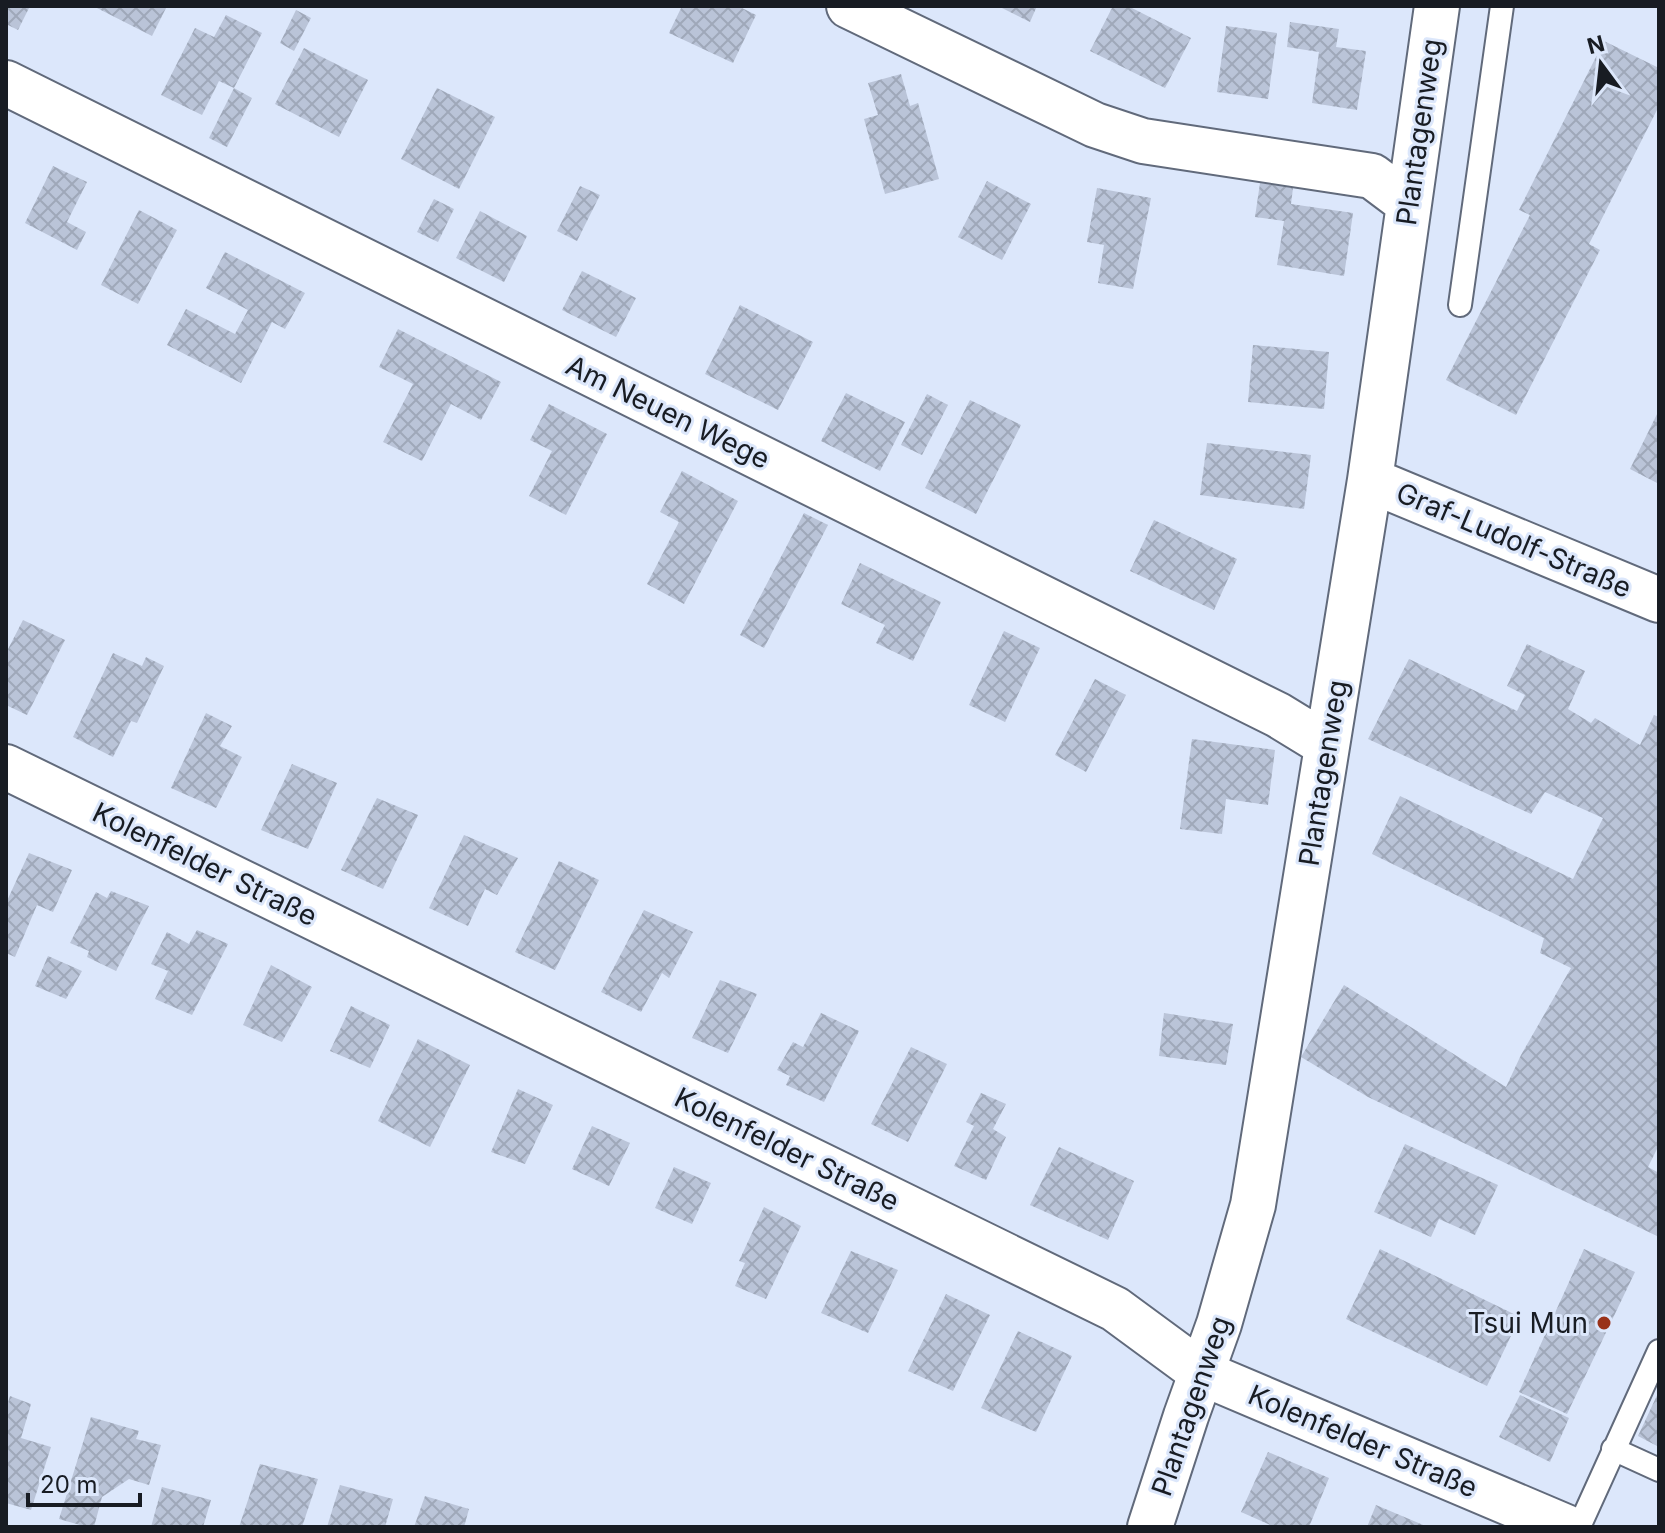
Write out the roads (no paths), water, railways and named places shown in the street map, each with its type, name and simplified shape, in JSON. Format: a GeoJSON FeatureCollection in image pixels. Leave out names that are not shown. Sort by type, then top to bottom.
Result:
{"type":"FeatureCollection","features":[{"type":"Feature","properties":{"kind":"street"},"geometry":{"type":"LineString","coordinates":[[849,6],[1095,125],[1143,141],[1372,176],[1408,203]]}},
{"type":"Feature","properties":{"kind":"street","name":"Plantagenweg"},"geometry":{"type":"LineString","coordinates":[[1150,1527],[1219,1324],[1253,1205],[1370,480],[1437,6]]}},
{"type":"Feature","properties":{"kind":"street","name":"Am Neuen Wege"},"geometry":{"type":"LineString","coordinates":[[6,83],[1264,708],[1327,745]]}},
{"type":"Feature","properties":{"kind":"street","name":"Graf-Ludolf-Straße"},"geometry":{"type":"LineString","coordinates":[[1370,480],[1659,600]]}},
{"type":"Feature","properties":{"kind":"street","name":"Kolenfelder Straße"},"geometry":{"type":"LineString","coordinates":[[6,767],[1115,1309],[1202,1373],[1566,1527]]}},
{"type":"Feature","properties":{"kind":"lane"},"geometry":{"type":"LineString","coordinates":[[1460,305],[1502,6]]}},
{"type":"Feature","properties":{"kind":"lane"},"geometry":{"type":"LineString","coordinates":[[1579,1527],[1659,1351]]}},
{"type":"Feature","properties":{"kind":"lane"},"geometry":{"type":"LineString","coordinates":[[1613,1449],[1659,1470]]}},
{"type":"Feature","properties":{"kind":"place","name":"Tsui Mun"},"geometry":{"type":"Point","coordinates":[1604,1323]}}]}
